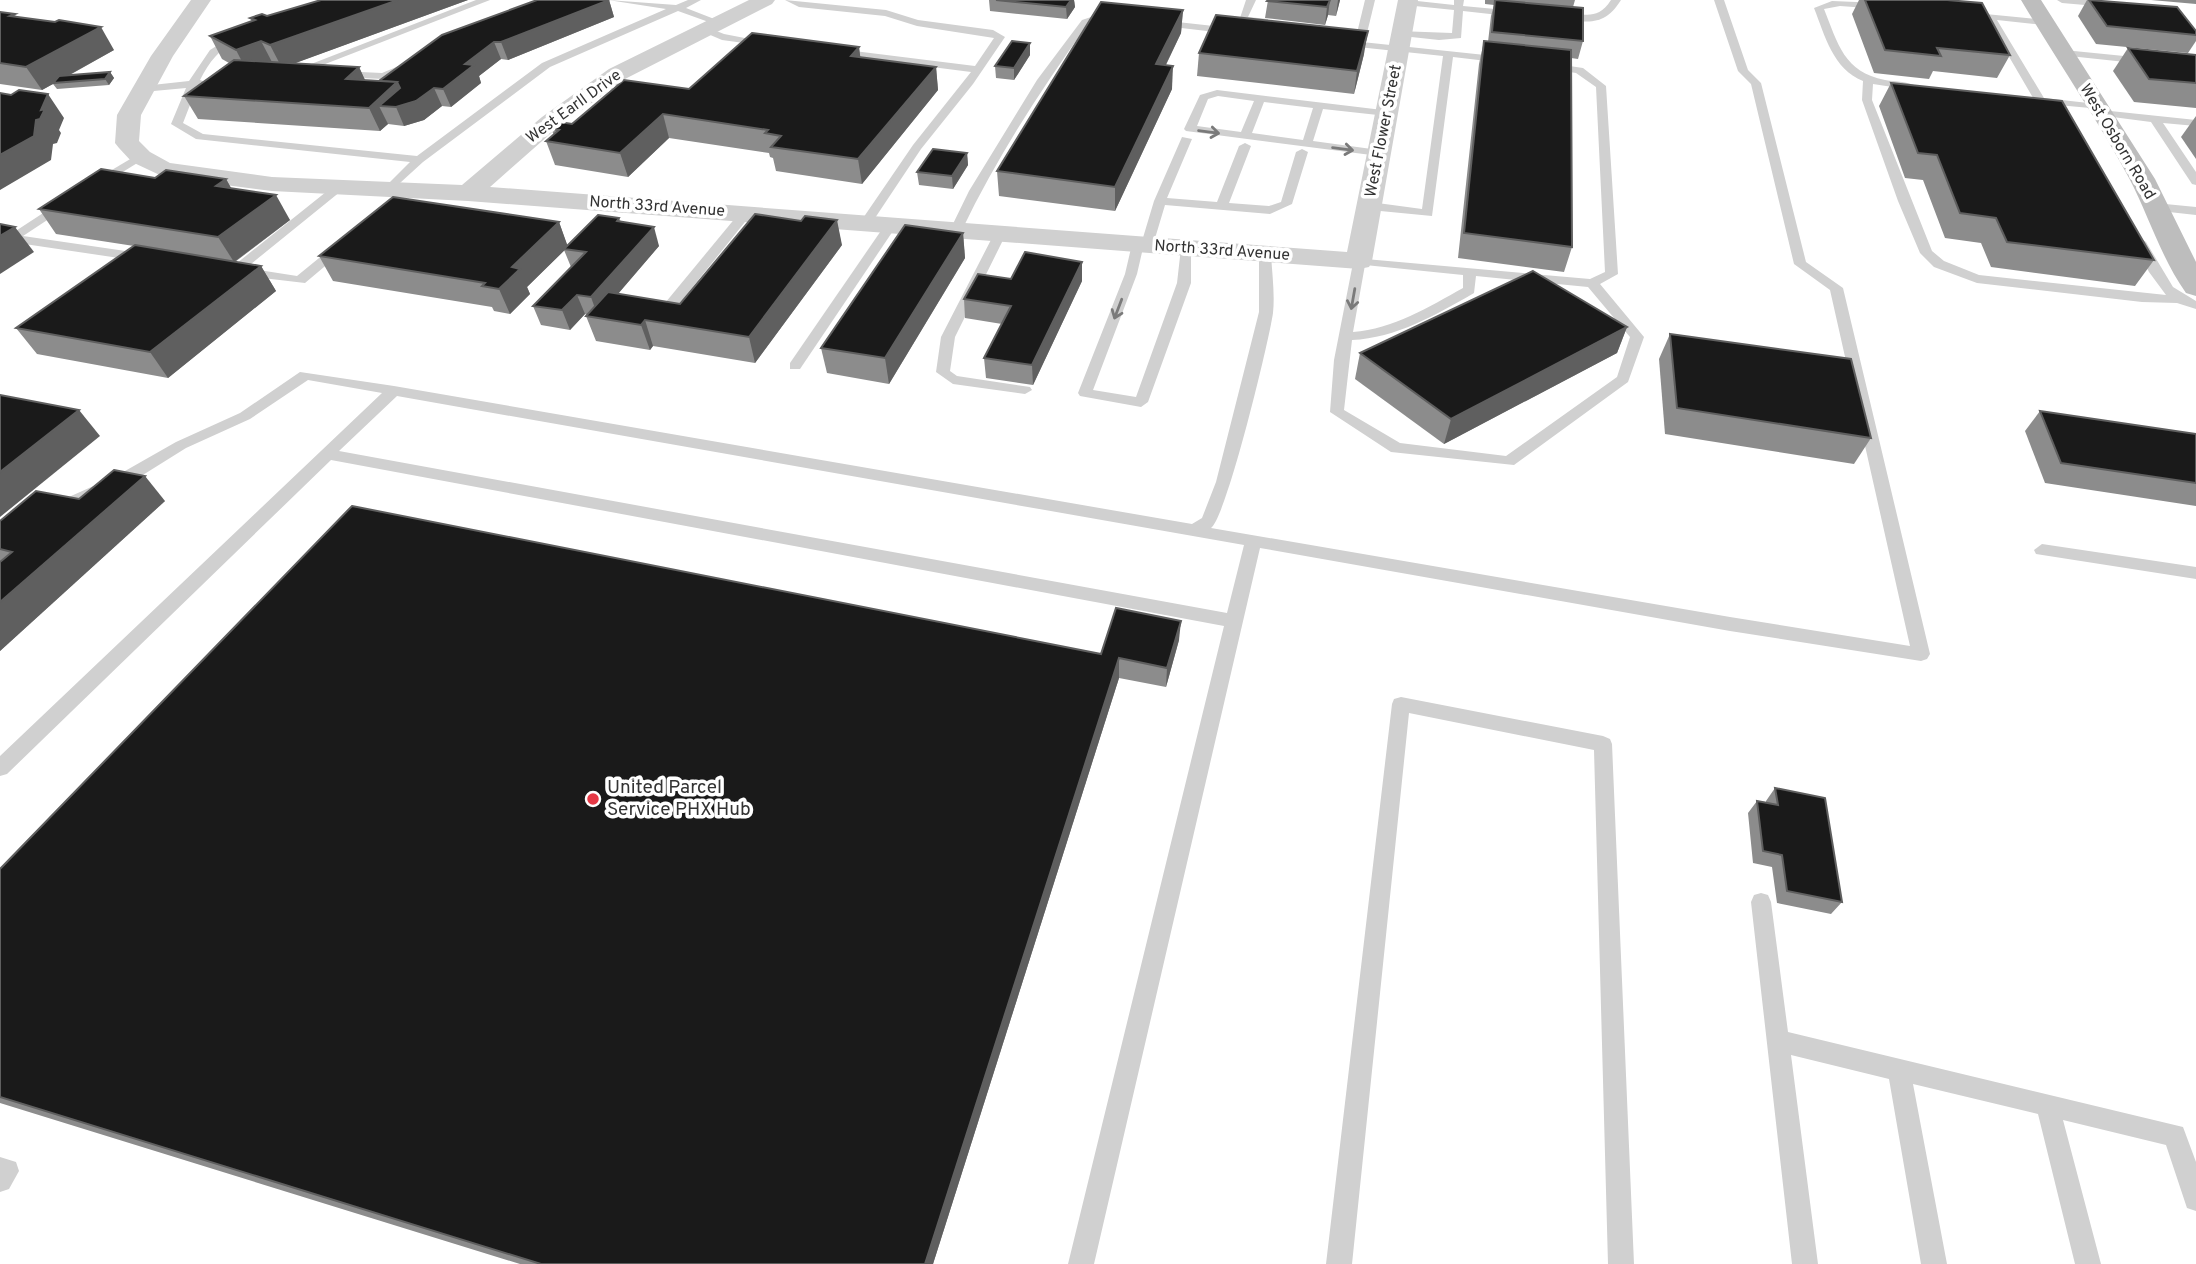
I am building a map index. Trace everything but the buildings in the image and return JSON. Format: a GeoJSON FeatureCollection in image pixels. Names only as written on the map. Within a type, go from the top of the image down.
{"type":"FeatureCollection","features":[{"type":"Feature","properties":{"kind":"street"},"geometry":{"type":"LineString","coordinates":[[141,157],[127,143],[129,115],[162,56],[201,0]]}},
{"type":"Feature","properties":{"kind":"street","name":"West Earll Drive"},"geometry":{"type":"LineString","coordinates":[[468,193],[550,122],[617,74],[765,0]]}},
{"type":"Feature","properties":{"kind":"street","name":"West Osborn Road"},"geometry":{"type":"LineString","coordinates":[[2031,0],[2142,179],[2176,252],[2185,293]]}},
{"type":"Feature","properties":{"kind":"street","name":"West Flower Street"},"geometry":{"type":"LineString","coordinates":[[1359,261],[1408,2]]}},
{"type":"Feature","properties":{"kind":"street","name":"North 33rd Avenue"},"geometry":{"type":"LineString","coordinates":[[141,157],[164,170],[272,184],[340,187],[396,195],[468,193],[1359,261]]}},
{"type":"Feature","properties":{"kind":"lane"},"geometry":{"type":"LineString","coordinates":[[293,73],[485,0]]}},
{"type":"Feature","properties":{"kind":"lane"},"geometry":{"type":"LineString","coordinates":[[613,0],[677,8],[711,26],[722,37],[771,44]]}},
{"type":"Feature","properties":{"kind":"lane"},"geometry":{"type":"LineString","coordinates":[[396,195],[419,160],[546,65],[696,0]]}},
{"type":"Feature","properties":{"kind":"lane"},"geometry":{"type":"LineString","coordinates":[[790,0],[799,4],[886,13],[918,23],[993,33],[1000,37],[865,223]]}},
{"type":"Feature","properties":{"kind":"lane"},"geometry":{"type":"LineString","coordinates":[[1251,0],[1242,19],[1282,23]]}},
{"type":"Feature","properties":{"kind":"lane"},"geometry":{"type":"LineString","coordinates":[[1362,33],[1370,0]]}},
{"type":"Feature","properties":{"kind":"lane"},"geometry":{"type":"LineString","coordinates":[[1548,17],[1595,18],[1608,13],[1616,0]]}},
{"type":"Feature","properties":{"kind":"lane"},"geometry":{"type":"LineString","coordinates":[[40,519],[124,479],[181,445],[246,416],[305,375],[1730,624],[1921,654],[1836,288],[1800,264],[1756,83],[1744,71],[1719,0]]}},
{"type":"Feature","properties":{"kind":"lane"},"geometry":{"type":"LineString","coordinates":[[2062,0],[2124,6]]}},
{"type":"Feature","properties":{"kind":"lane"},"geometry":{"type":"LineString","coordinates":[[1408,2],[1459,4],[1523,14]]}},
{"type":"Feature","properties":{"kind":"lane"},"geometry":{"type":"LineString","coordinates":[[1887,7],[1836,2],[1825,3],[1819,8],[1837,53],[1848,69],[1868,81],[1928,88]]}},
{"type":"Feature","properties":{"kind":"lane"},"geometry":{"type":"LineString","coordinates":[[1336,43],[1457,36],[1459,4]]}},
{"type":"Feature","properties":{"kind":"lane"},"geometry":{"type":"LineString","coordinates":[[1951,13],[2044,22]]}},
{"type":"Feature","properties":{"kind":"lane"},"geometry":{"type":"LineString","coordinates":[[1990,16],[2040,101]]}},
{"type":"Feature","properties":{"kind":"lane"},"geometry":{"type":"LineString","coordinates":[[956,230],[975,191],[1041,82],[1085,22],[1100,17],[1127,19]]}},
{"type":"Feature","properties":{"kind":"lane"},"geometry":{"type":"LineString","coordinates":[[1153,22],[1245,33]]}},
{"type":"Feature","properties":{"kind":"lane"},"geometry":{"type":"LineString","coordinates":[[1349,31],[1400,40],[1448,53],[1511,61]]}},
{"type":"Feature","properties":{"kind":"lane"},"geometry":{"type":"LineString","coordinates":[[245,34],[220,43],[192,84],[177,124],[200,137],[419,160]]}},
{"type":"Feature","properties":{"kind":"lane"},"geometry":{"type":"LineString","coordinates":[[825,51],[978,69]]}},
{"type":"Feature","properties":{"kind":"lane"},"geometry":{"type":"LineString","coordinates":[[1370,206],[1428,213],[1448,53]]}},
{"type":"Feature","properties":{"kind":"lane"},"geometry":{"type":"LineString","coordinates":[[2064,53],[2156,62]]}},
{"type":"Feature","properties":{"kind":"lane"},"geometry":{"type":"LineString","coordinates":[[331,74],[383,76],[421,60]]}},
{"type":"Feature","properties":{"kind":"lane"},"geometry":{"type":"LineString","coordinates":[[1536,65],[1580,70],[1601,86],[1612,274],[1592,283],[1359,261],[1337,412],[1396,448],[1509,461],[1623,379],[1637,337],[1592,283]]}},
{"type":"Feature","properties":{"kind":"lane"},"geometry":{"type":"LineString","coordinates":[[281,74],[319,74]]}},
{"type":"Feature","properties":{"kind":"lane"},"geometry":{"type":"LineString","coordinates":[[144,89],[217,81]]}},
{"type":"Feature","properties":{"kind":"lane"},"geometry":{"type":"LineString","coordinates":[[1868,81],[1867,100],[1904,201],[1926,253],[1939,264],[1977,279],[2142,298],[2185,293]]}},
{"type":"Feature","properties":{"kind":"lane"},"geometry":{"type":"LineString","coordinates":[[1379,153],[1245,141],[1190,130],[1205,97],[1217,93],[1387,113]]}},
{"type":"Feature","properties":{"kind":"lane"},"geometry":{"type":"LineString","coordinates":[[2021,97],[2063,109],[2099,110],[2196,123]]}},
{"type":"Feature","properties":{"kind":"lane"},"geometry":{"type":"LineString","coordinates":[[1222,206],[1260,98]]}},
{"type":"Feature","properties":{"kind":"lane"},"geometry":{"type":"LineString","coordinates":[[1160,201],[1270,210],[1286,204],[1319,105]]}},
{"type":"Feature","properties":{"kind":"lane"},"geometry":{"type":"LineString","coordinates":[[2155,119],[2196,181]]}},
{"type":"Feature","properties":{"kind":"lane"},"geometry":{"type":"LineString","coordinates":[[1185,139],[1085,393],[1141,402],[1184,283],[1187,248]]}},
{"type":"Feature","properties":{"kind":"lane"},"geometry":{"type":"LineString","coordinates":[[141,157],[11,238],[156,259]]}},
{"type":"Feature","properties":{"kind":"lane"},"geometry":{"type":"LineString","coordinates":[[235,271],[340,187]]}},
{"type":"Feature","properties":{"kind":"lane"},"geometry":{"type":"LineString","coordinates":[[2155,207],[2196,211]]}},
{"type":"Feature","properties":{"kind":"lane"},"geometry":{"type":"LineString","coordinates":[[661,317],[745,214]]}},
{"type":"Feature","properties":{"kind":"lane"},"geometry":{"type":"LineString","coordinates":[[795,366],[891,225]]}},
{"type":"Feature","properties":{"kind":"lane"},"geometry":{"type":"LineString","coordinates":[[2131,226],[2196,305]]}},
{"type":"Feature","properties":{"kind":"lane"},"geometry":{"type":"LineString","coordinates":[[1000,234],[948,338],[943,372],[953,380],[1025,390]]}},
{"type":"Feature","properties":{"kind":"lane"},"geometry":{"type":"LineString","coordinates":[[209,267],[300,280],[350,239]]}},
{"type":"Feature","properties":{"kind":"lane"},"geometry":{"type":"LineString","coordinates":[[1195,530],[1209,521],[1224,482],[1266,312],[1265,254]]}},
{"type":"Feature","properties":{"kind":"lane"},"geometry":{"type":"LineString","coordinates":[[1346,336],[1367,337],[1437,307],[1469,290],[1470,273]]}},
{"type":"Feature","properties":{"kind":"lane"},"geometry":{"type":"LineString","coordinates":[[0,768],[394,390]]}},
{"type":"Feature","properties":{"kind":"lane"},"geometry":{"type":"LineString","coordinates":[[328,454],[1234,621]]}},
{"type":"Feature","properties":{"kind":"lane"},"geometry":{"type":"LineString","coordinates":[[1081,1264],[1253,541]]}},
{"type":"Feature","properties":{"kind":"lane"},"geometry":{"type":"LineString","coordinates":[[2042,550],[2196,573]]}},
{"type":"Feature","properties":{"kind":"lane"},"geometry":{"type":"LineString","coordinates":[[1339,1264],[1401,704],[1603,744],[1621,1264]]}},
{"type":"Feature","properties":{"kind":"lane"},"geometry":{"type":"LineString","coordinates":[[1761,902],[1805,1264]]}},
{"type":"Feature","properties":{"kind":"lane"},"geometry":{"type":"LineString","coordinates":[[1778,1041],[2175,1135],[2196,1199]]}},
{"type":"Feature","properties":{"kind":"lane"},"geometry":{"type":"LineString","coordinates":[[1899,1070],[1934,1264]]}},
{"type":"Feature","properties":{"kind":"lane"},"geometry":{"type":"LineString","coordinates":[[2047,1105],[2088,1264]]}},
{"type":"Feature","properties":{"kind":"lane"},"geometry":{"type":"LineString","coordinates":[[0,1169],[7,1171],[0,1180]]}},
{"type":"Feature","properties":{"kind":"place","name":"United Parcel Service PHX Hub"},"geometry":{"type":"Point","coordinates":[593,799]}}]}
